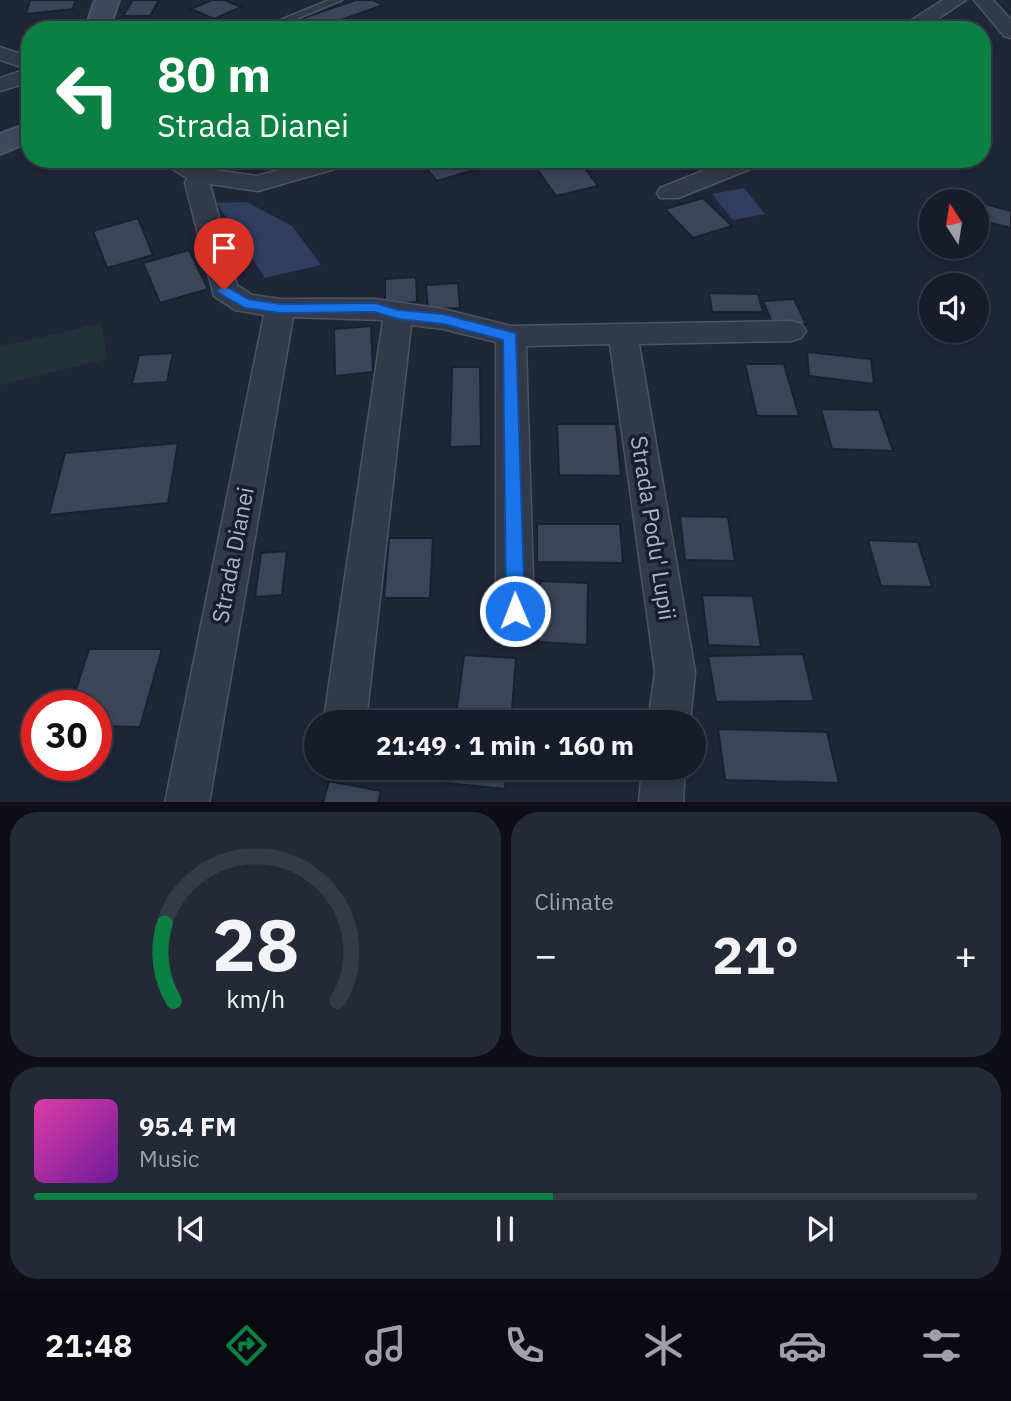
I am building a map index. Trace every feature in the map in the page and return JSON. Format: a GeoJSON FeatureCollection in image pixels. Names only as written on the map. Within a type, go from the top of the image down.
{"type":"FeatureCollection","features":[{"type":"Feature","properties":{"kind":"main road"},"geometry":{"type":"LineString","coordinates":[[100,21],[107,0]]}},
{"type":"Feature","properties":{"kind":"main road"},"geometry":{"type":"LineString","coordinates":[[0,145],[21,135]]}},
{"type":"Feature","properties":{"kind":"street"},"geometry":{"type":"LineString","coordinates":[[921,21],[957,0]]}},
{"type":"Feature","properties":{"kind":"street"},"geometry":{"type":"LineString","coordinates":[[983,0],[1011,32]]}},
{"type":"Feature","properties":{"kind":"street"},"geometry":{"type":"LineString","coordinates":[[0,53],[21,61]]}},
{"type":"Feature","properties":{"kind":"street"},"geometry":{"type":"LineString","coordinates":[[0,85],[21,78]]}},
{"type":"Feature","properties":{"kind":"street"},"geometry":{"type":"LineString","coordinates":[[187,168],[201,175],[258,184],[313,168]]}},
{"type":"Feature","properties":{"kind":"street"},"geometry":{"type":"LineString","coordinates":[[669,193],[732,168]]}},
{"type":"Feature","properties":{"kind":"street"},"geometry":{"type":"LineString","coordinates":[[201,175],[197,183],[224,290],[245,303],[280,308],[375,307],[398,314],[443,319],[511,336],[790,331]]}},
{"type":"Feature","properties":{"kind":"street","name":"Strada Dianei"},"geometry":{"type":"LineString","coordinates":[[187,802],[280,308]]}},
{"type":"Feature","properties":{"kind":"street"},"geometry":{"type":"LineString","coordinates":[[346,710],[398,314]]}},
{"type":"Feature","properties":{"kind":"street","name":"Strada Podu' Lupii"},"geometry":{"type":"LineString","coordinates":[[622,333],[675,672],[671,710]]}},
{"type":"Feature","properties":{"kind":"street"},"geometry":{"type":"LineString","coordinates":[[511,336],[515,611]]}},
{"type":"Feature","properties":{"kind":"street"},"geometry":{"type":"LineString","coordinates":[[660,802],[663,780]]}},
{"type":"Feature","properties":{"kind":"lane"},"geometry":{"type":"LineString","coordinates":[[284,21],[337,0]]}},
{"type":"Feature","properties":{"kind":"shaded area"},"geometry":{"type":"Polygon","coordinates":[[[102,323],[107,359],[0,385],[0,347],[102,323]]]}},
{"type":"Feature","properties":{"kind":"water"},"geometry":{"type":"Polygon","coordinates":[[[744,188],[765,214],[733,220],[712,194],[744,188]]]}},
{"type":"Feature","properties":{"kind":"water"},"geometry":{"type":"Polygon","coordinates":[[[247,202],[292,226],[321,265],[265,278],[217,203],[247,202]]]}},
{"type":"Feature","properties":{"kind":"building"},"geometry":{"type":"Polygon","coordinates":[[[30,0],[75,0],[73,9],[26,14],[30,0]]]}},
{"type":"Feature","properties":{"kind":"building"},"geometry":{"type":"Polygon","coordinates":[[[133,0],[159,0],[150,16],[123,16],[133,0]]]}},
{"type":"Feature","properties":{"kind":"building"},"geometry":{"type":"Polygon","coordinates":[[[212,0],[225,0],[241,7],[214,19],[191,9],[212,0]]]}},
{"type":"Feature","properties":{"kind":"building"},"geometry":{"type":"Polygon","coordinates":[[[356,0],[373,0],[383,5],[338,21],[308,21],[303,18],[356,0]]]}},
{"type":"Feature","properties":{"kind":"building"},"geometry":{"type":"Polygon","coordinates":[[[426,168],[474,170],[437,181],[426,168]]]}},
{"type":"Feature","properties":{"kind":"building"},"geometry":{"type":"Polygon","coordinates":[[[536,168],[585,168],[598,186],[556,196],[536,168]]]}},
{"type":"Feature","properties":{"kind":"building"},"geometry":{"type":"Polygon","coordinates":[[[703,198],[732,226],[693,238],[665,209],[703,198]]]}},
{"type":"Feature","properties":{"kind":"building"},"geometry":{"type":"Polygon","coordinates":[[[989,205],[1011,211],[1011,228],[989,222],[989,205]]]}},
{"type":"Feature","properties":{"kind":"building"},"geometry":{"type":"Polygon","coordinates":[[[138,218],[153,255],[107,268],[93,231],[138,218]]]}},
{"type":"Feature","properties":{"kind":"building"},"geometry":{"type":"Polygon","coordinates":[[[189,250],[208,289],[160,303],[143,263],[189,250]]]}},
{"type":"Feature","properties":{"kind":"building"},"geometry":{"type":"Polygon","coordinates":[[[416,277],[417,302],[385,304],[385,279],[416,277]]]}},
{"type":"Feature","properties":{"kind":"building"},"geometry":{"type":"Polygon","coordinates":[[[458,283],[460,308],[428,309],[426,285],[458,283]]]}},
{"type":"Feature","properties":{"kind":"building"},"geometry":{"type":"Polygon","coordinates":[[[709,293],[758,294],[763,312],[712,312],[709,293]]]}},
{"type":"Feature","properties":{"kind":"building"},"geometry":{"type":"Polygon","coordinates":[[[794,299],[806,324],[774,327],[763,301],[794,299]]]}},
{"type":"Feature","properties":{"kind":"building"},"geometry":{"type":"Polygon","coordinates":[[[371,326],[373,372],[335,376],[334,329],[371,326]]]}},
{"type":"Feature","properties":{"kind":"building"},"geometry":{"type":"Polygon","coordinates":[[[807,352],[871,359],[874,384],[809,376],[807,352]]]}},
{"type":"Feature","properties":{"kind":"building"},"geometry":{"type":"Polygon","coordinates":[[[173,353],[167,382],[132,384],[139,355],[173,353]]]}},
{"type":"Feature","properties":{"kind":"building"},"geometry":{"type":"Polygon","coordinates":[[[745,364],[784,364],[799,416],[757,416],[745,364]]]}},
{"type":"Feature","properties":{"kind":"building"},"geometry":{"type":"Polygon","coordinates":[[[452,367],[480,367],[481,446],[450,447],[452,367]]]}},
{"type":"Feature","properties":{"kind":"building"},"geometry":{"type":"Polygon","coordinates":[[[821,409],[879,410],[893,451],[832,449],[821,409]]]}},
{"type":"Feature","properties":{"kind":"building"},"geometry":{"type":"Polygon","coordinates":[[[557,424],[616,424],[621,476],[559,475],[557,424]]]}},
{"type":"Feature","properties":{"kind":"building"},"geometry":{"type":"Polygon","coordinates":[[[178,443],[168,503],[49,515],[65,453],[178,443]]]}},
{"type":"Feature","properties":{"kind":"building"},"geometry":{"type":"Polygon","coordinates":[[[680,516],[728,517],[735,561],[685,560],[680,516]]]}},
{"type":"Feature","properties":{"kind":"building"},"geometry":{"type":"Polygon","coordinates":[[[537,524],[620,524],[623,563],[537,562],[537,524]]]}},
{"type":"Feature","properties":{"kind":"building"},"geometry":{"type":"Polygon","coordinates":[[[389,538],[433,538],[430,598],[384,598],[389,538]]]}},
{"type":"Feature","properties":{"kind":"building"},"geometry":{"type":"Polygon","coordinates":[[[868,540],[918,542],[932,587],[881,586],[868,540]]]}},
{"type":"Feature","properties":{"kind":"building"},"geometry":{"type":"Polygon","coordinates":[[[287,551],[282,595],[255,597],[261,553],[287,551]]]}},
{"type":"Feature","properties":{"kind":"building"},"geometry":{"type":"Polygon","coordinates":[[[540,581],[588,583],[587,645],[538,642],[540,581]]]}},
{"type":"Feature","properties":{"kind":"building"},"geometry":{"type":"Polygon","coordinates":[[[702,595],[753,596],[761,647],[708,645],[702,595]]]}},
{"type":"Feature","properties":{"kind":"building"},"geometry":{"type":"Polygon","coordinates":[[[89,649],[162,649],[140,727],[112,726],[112,690],[76,690],[89,649]]]}},
{"type":"Feature","properties":{"kind":"building"},"geometry":{"type":"Polygon","coordinates":[[[803,654],[814,701],[716,702],[708,656],[803,654]]]}},
{"type":"Feature","properties":{"kind":"building"},"geometry":{"type":"Polygon","coordinates":[[[464,655],[516,658],[512,710],[457,710],[464,655]]]}},
{"type":"Feature","properties":{"kind":"building"},"geometry":{"type":"Polygon","coordinates":[[[718,729],[827,732],[839,783],[725,780],[718,729]]]}},
{"type":"Feature","properties":{"kind":"building"},"geometry":{"type":"Polygon","coordinates":[[[447,780],[506,780],[505,789],[447,783],[447,780]]]}},
{"type":"Feature","properties":{"kind":"building"},"geometry":{"type":"Polygon","coordinates":[[[329,781],[381,791],[378,802],[323,802],[329,781]]]}},
{"type":"Feature","properties":{"kind":"route"},"geometry":{"type":"LineString","coordinates":[[224,290],[245,303],[280,308],[375,307],[398,314],[443,319],[511,336],[515,611]]}}]}
